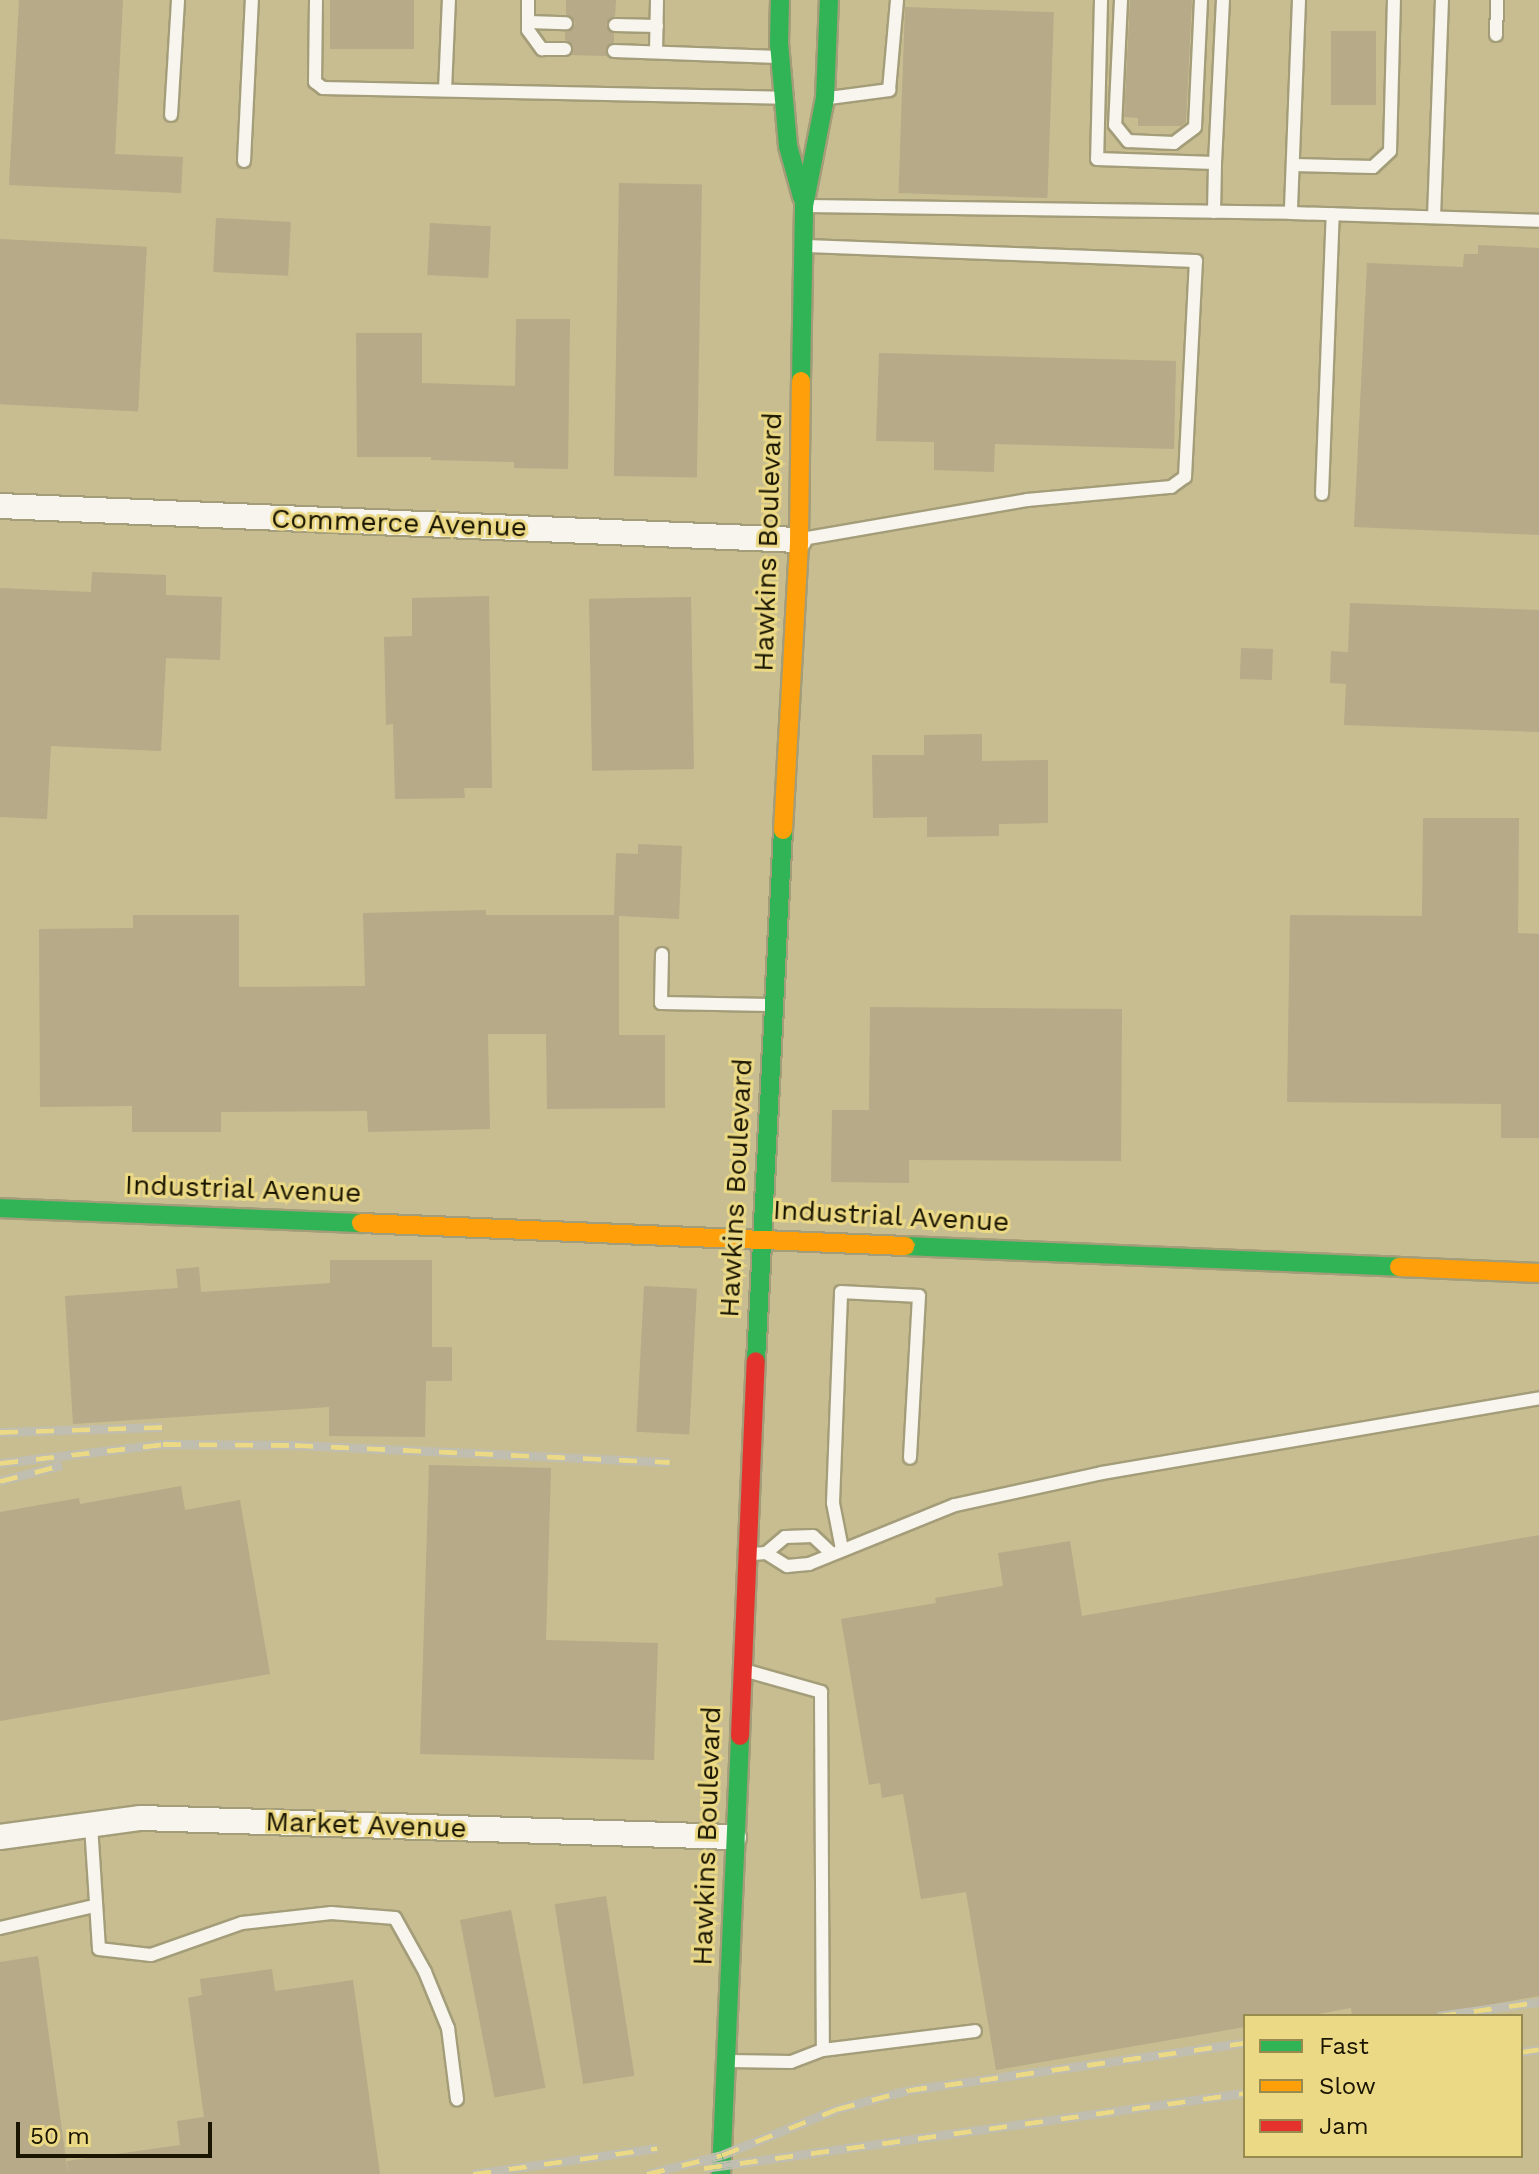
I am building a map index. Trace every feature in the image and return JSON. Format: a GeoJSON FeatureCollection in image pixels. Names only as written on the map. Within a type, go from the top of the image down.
{"type":"FeatureCollection","features":[{"type":"Feature","properties":{"kind":"main road","name":"Hawkins Boulevard"},"geometry":{"type":"LineString","coordinates":[[780,0],[780,57],[788,146],[804,206]]}},
{"type":"Feature","properties":{"kind":"main road","name":"Hawkins Boulevard"},"geometry":{"type":"LineString","coordinates":[[721,2174],[761,1238],[799,540],[804,206],[825,98],[829,0]]}},
{"type":"Feature","properties":{"kind":"main road","name":"Industrial Avenue"},"geometry":{"type":"LineString","coordinates":[[0,1208],[1539,1273]]}},
{"type":"Feature","properties":{"kind":"street","name":"Commerce Avenue"},"geometry":{"type":"LineString","coordinates":[[0,506],[799,540]]}},
{"type":"Feature","properties":{"kind":"street","name":"Market Avenue"},"geometry":{"type":"LineString","coordinates":[[0,1837],[141,1818],[734,1837]]}},
{"type":"Feature","properties":{"kind":"lane"},"geometry":{"type":"LineString","coordinates":[[171,115],[178,0]]}},
{"type":"Feature","properties":{"kind":"lane"},"geometry":{"type":"LineString","coordinates":[[244,161],[252,0]]}},
{"type":"Feature","properties":{"kind":"lane"},"geometry":{"type":"LineString","coordinates":[[316,0],[315,82],[318,86],[784,98]]}},
{"type":"Feature","properties":{"kind":"lane"},"geometry":{"type":"LineString","coordinates":[[445,90],[449,0]]}},
{"type":"Feature","properties":{"kind":"lane"},"geometry":{"type":"LineString","coordinates":[[528,0],[528,30],[542,49],[565,49]]}},
{"type":"Feature","properties":{"kind":"lane"},"geometry":{"type":"LineString","coordinates":[[656,52],[657,0]]}},
{"type":"Feature","properties":{"kind":"lane"},"geometry":{"type":"LineString","coordinates":[[825,98],[889,90],[897,0]]}},
{"type":"Feature","properties":{"kind":"lane"},"geometry":{"type":"LineString","coordinates":[[1101,0],[1097,159],[1215,163]]}},
{"type":"Feature","properties":{"kind":"lane"},"geometry":{"type":"LineString","coordinates":[[1121,0],[1115,125],[1128,141],[1174,143],[1195,127],[1201,0]]}},
{"type":"Feature","properties":{"kind":"lane"},"geometry":{"type":"LineString","coordinates":[[1214,212],[1223,0]]}},
{"type":"Feature","properties":{"kind":"lane"},"geometry":{"type":"LineString","coordinates":[[1291,213],[1299,0]]}},
{"type":"Feature","properties":{"kind":"lane"},"geometry":{"type":"LineString","coordinates":[[1294,165],[1373,167],[1390,151],[1394,0]]}},
{"type":"Feature","properties":{"kind":"lane"},"geometry":{"type":"LineString","coordinates":[[1434,217],[1442,0]]}},
{"type":"Feature","properties":{"kind":"lane"},"geometry":{"type":"LineString","coordinates":[[1496,35],[1497,0]]}},
{"type":"Feature","properties":{"kind":"lane"},"geometry":{"type":"LineString","coordinates":[[528,22],[566,23]]}},
{"type":"Feature","properties":{"kind":"lane"},"geometry":{"type":"LineString","coordinates":[[615,25],[657,26]]}},
{"type":"Feature","properties":{"kind":"lane"},"geometry":{"type":"LineString","coordinates":[[614,51],[780,57]]}},
{"type":"Feature","properties":{"kind":"lane"},"geometry":{"type":"LineString","coordinates":[[804,206],[1291,213],[1539,221]]}},
{"type":"Feature","properties":{"kind":"lane"},"geometry":{"type":"LineString","coordinates":[[1322,494],[1333,214]]}},
{"type":"Feature","properties":{"kind":"lane"},"geometry":{"type":"LineString","coordinates":[[799,540],[1027,500],[1171,487],[1185,477],[1196,261],[803,246]]}},
{"type":"Feature","properties":{"kind":"lane"},"geometry":{"type":"LineString","coordinates":[[662,954],[661,1003],[774,1005]]}},
{"type":"Feature","properties":{"kind":"lane"},"geometry":{"type":"LineString","coordinates":[[836,1551],[833,1503],[841,1292],[919,1296],[910,1458]]}},
{"type":"Feature","properties":{"kind":"lane"},"geometry":{"type":"LineString","coordinates":[[747,1554],[766,1553],[787,1566],[809,1564],[955,1505],[1324,1432],[1539,1398]]}},
{"type":"Feature","properties":{"kind":"lane"},"geometry":{"type":"LineString","coordinates":[[766,1553],[785,1537],[813,1536],[836,1551]]}},
{"type":"Feature","properties":{"kind":"lane"},"geometry":{"type":"LineString","coordinates":[[742,1670],[821,1692],[823,2050]]}},
{"type":"Feature","properties":{"kind":"lane"},"geometry":{"type":"LineString","coordinates":[[91,1825],[99,1949],[151,1955],[242,1923],[331,1913],[395,1918],[425,1972],[448,2028],[457,2099]]}},
{"type":"Feature","properties":{"kind":"lane"},"geometry":{"type":"LineString","coordinates":[[0,1928],[94,1906]]}},
{"type":"Feature","properties":{"kind":"lane"},"geometry":{"type":"LineString","coordinates":[[725,2061],[791,2062],[823,2050],[975,2031]]}},
{"type":"Feature","properties":{"kind":"building"},"geometry":{"type":"Polygon","coordinates":[[[19,0],[123,0],[115,154],[183,157],[181,193],[9,185],[19,0]]]}},
{"type":"Feature","properties":{"kind":"building"},"geometry":{"type":"Polygon","coordinates":[[[330,0],[414,0],[414,49],[330,49],[330,0]]]}},
{"type":"Feature","properties":{"kind":"building"},"geometry":{"type":"Polygon","coordinates":[[[566,0],[616,0],[615,16],[606,24],[614,34],[614,42],[606,47],[606,56],[572,55],[573,45],[565,40],[565,32],[573,28],[575,22],[566,14],[566,0]]]}},
{"type":"Feature","properties":{"kind":"building"},"geometry":{"type":"Polygon","coordinates":[[[1130,0],[1192,0],[1186,122],[1181,126],[1138,126],[1138,118],[1124,117],[1130,0]]]}},
{"type":"Feature","properties":{"kind":"building"},"geometry":{"type":"Polygon","coordinates":[[[905,7],[1054,12],[1047,198],[899,193],[905,7]]]}},
{"type":"Feature","properties":{"kind":"building"},"geometry":{"type":"Polygon","coordinates":[[[1331,31],[1376,31],[1376,105],[1331,105],[1331,31]]]}},
{"type":"Feature","properties":{"kind":"building"},"geometry":{"type":"Polygon","coordinates":[[[619,183],[702,184],[697,477],[614,476],[619,183]]]}},
{"type":"Feature","properties":{"kind":"building"},"geometry":{"type":"Polygon","coordinates":[[[216,218],[291,222],[288,276],[213,272],[216,218]]]}},
{"type":"Feature","properties":{"kind":"building"},"geometry":{"type":"Polygon","coordinates":[[[430,223],[491,226],[488,278],[427,275],[430,223]]]}},
{"type":"Feature","properties":{"kind":"building"},"geometry":{"type":"Polygon","coordinates":[[[0,239],[147,247],[138,411],[0,404],[0,239]]]}},
{"type":"Feature","properties":{"kind":"building"},"geometry":{"type":"Polygon","coordinates":[[[1478,245],[1539,248],[1539,535],[1354,527],[1367,263],[1463,267],[1464,254],[1478,254],[1478,245]]]}},
{"type":"Feature","properties":{"kind":"building"},"geometry":{"type":"Polygon","coordinates":[[[516,319],[570,319],[568,469],[514,468],[514,462],[431,460],[431,457],[357,457],[356,333],[422,333],[422,383],[515,386],[516,319]]]}},
{"type":"Feature","properties":{"kind":"building"},"geometry":{"type":"Polygon","coordinates":[[[879,353],[1176,361],[1174,449],[995,444],[994,472],[934,470],[934,442],[876,441],[879,353]]]}},
{"type":"Feature","properties":{"kind":"building"},"geometry":{"type":"Polygon","coordinates":[[[92,572],[166,575],[166,595],[222,597],[220,660],[166,658],[161,751],[51,746],[47,819],[0,817],[0,588],[91,592],[92,572]]]}},
{"type":"Feature","properties":{"kind":"building"},"geometry":{"type":"Polygon","coordinates":[[[489,596],[492,788],[464,788],[465,798],[395,799],[393,724],[386,725],[384,637],[412,636],[412,598],[489,596]]]}},
{"type":"Feature","properties":{"kind":"building"},"geometry":{"type":"Polygon","coordinates":[[[691,597],[694,769],[592,771],[589,599],[691,597]]]}},
{"type":"Feature","properties":{"kind":"building"},"geometry":{"type":"Polygon","coordinates":[[[1350,603],[1539,610],[1539,732],[1344,725],[1346,684],[1330,683],[1331,651],[1348,652],[1350,603]]]}},
{"type":"Feature","properties":{"kind":"building"},"geometry":{"type":"Polygon","coordinates":[[[1241,648],[1273,649],[1272,680],[1240,679],[1241,648]]]}},
{"type":"Feature","properties":{"kind":"building"},"geometry":{"type":"Polygon","coordinates":[[[982,734],[982,761],[1048,760],[1048,823],[999,824],[999,836],[927,837],[927,817],[873,818],[872,755],[924,755],[924,735],[982,734]]]}},
{"type":"Feature","properties":{"kind":"building"},"geometry":{"type":"Polygon","coordinates":[[[1423,818],[1519,818],[1518,933],[1539,934],[1539,1138],[1501,1138],[1501,1104],[1287,1102],[1290,915],[1422,916],[1423,818]]]}},
{"type":"Feature","properties":{"kind":"building"},"geometry":{"type":"Polygon","coordinates":[[[638,844],[682,846],[679,919],[619,916],[619,1035],[665,1035],[665,1108],[547,1109],[546,1034],[488,1034],[490,1129],[368,1132],[367,1111],[221,1112],[221,1132],[132,1132],[132,1106],[40,1107],[39,929],[133,928],[133,915],[239,915],[239,987],[365,986],[363,913],[486,910],[486,915],[614,915],[616,853],[638,854],[638,844]]]}},
{"type":"Feature","properties":{"kind":"building"},"geometry":{"type":"Polygon","coordinates":[[[870,1007],[1122,1009],[1121,1161],[909,1160],[909,1183],[831,1182],[832,1110],[869,1110],[870,1007]]]}},
{"type":"Feature","properties":{"kind":"building"},"geometry":{"type":"Polygon","coordinates":[[[330,1260],[432,1260],[432,1347],[452,1347],[452,1381],[426,1381],[425,1437],[329,1436],[329,1407],[73,1424],[65,1296],[178,1288],[176,1269],[199,1267],[201,1292],[330,1283],[330,1260]]]}},
{"type":"Feature","properties":{"kind":"building"},"geometry":{"type":"Polygon","coordinates":[[[644,1286],[697,1289],[689,1435],[636,1432],[644,1286]]]}},
{"type":"Feature","properties":{"kind":"building"},"geometry":{"type":"Polygon","coordinates":[[[429,1465],[551,1468],[546,1640],[658,1643],[654,1760],[420,1754],[429,1465]]]}},
{"type":"Feature","properties":{"kind":"building"},"geometry":{"type":"Polygon","coordinates":[[[181,1486],[185,1510],[240,1500],[270,1674],[0,1721],[0,1512],[79,1498],[80,1504],[181,1486]]]}},
{"type":"Feature","properties":{"kind":"building"},"geometry":{"type":"Polygon","coordinates":[[[1539,1535],[1539,1996],[1438,2014],[1352,2014],[1351,2008],[1318,2014],[1243,2014],[1243,2027],[996,2070],[966,1892],[921,1899],[903,1794],[882,1798],[880,1783],[869,1785],[841,1619],[936,1603],[935,1598],[1003,1586],[998,1553],[1070,1541],[1082,1616],[1539,1535]]]}},
{"type":"Feature","properties":{"kind":"building"},"geometry":{"type":"Polygon","coordinates":[[[606,1896],[634,2076],[583,2084],[555,1904],[606,1896]]]}},
{"type":"Feature","properties":{"kind":"building"},"geometry":{"type":"Polygon","coordinates":[[[511,1910],[546,2088],[494,2098],[460,1920],[511,1910]]]}},
{"type":"Feature","properties":{"kind":"building"},"geometry":{"type":"Polygon","coordinates":[[[38,1956],[68,2174],[0,2174],[0,1962],[38,1956]]]}},
{"type":"Feature","properties":{"kind":"building"},"geometry":{"type":"Polygon","coordinates":[[[272,1969],[275,1991],[353,1980],[380,2174],[68,2174],[67,2161],[180,2145],[177,2121],[204,2117],[188,1998],[202,1995],[200,1979],[272,1969]]]}},
{"type":"Feature","properties":{"kind":"railway"},"geometry":{"type":"LineString","coordinates":[[0,1432],[162,1427]]}},
{"type":"Feature","properties":{"kind":"railway"},"geometry":{"type":"LineString","coordinates":[[0,1463],[163,1444],[295,1445],[670,1462]]}},
{"type":"Feature","properties":{"kind":"railway"},"geometry":{"type":"LineString","coordinates":[[0,1481],[62,1465]]}},
{"type":"Feature","properties":{"kind":"railway"},"geometry":{"type":"LineString","coordinates":[[1452,2014],[1539,2002]]}},
{"type":"Feature","properties":{"kind":"railway"},"geometry":{"type":"LineString","coordinates":[[647,2174],[722,2155],[837,2109],[909,2090],[1243,2043]]}},
{"type":"Feature","properties":{"kind":"railway"},"geometry":{"type":"LineString","coordinates":[[1523,2052],[1539,2049]]}},
{"type":"Feature","properties":{"kind":"railway"},"geometry":{"type":"LineString","coordinates":[[704,2168],[1243,2093]]}},
{"type":"Feature","properties":{"kind":"railway"},"geometry":{"type":"LineString","coordinates":[[473,2174],[657,2148]]}},
{"type":"Feature","properties":{"kind":"traffic: fast"},"geometry":{"type":"LineString","coordinates":[[780,0],[779,43],[788,146],[802,197]]}},
{"type":"Feature","properties":{"kind":"traffic: fast"},"geometry":{"type":"LineString","coordinates":[[801,381],[804,206],[825,98],[829,0]]}},
{"type":"Feature","properties":{"kind":"traffic: fast"},"geometry":{"type":"LineString","coordinates":[[756,1361],[783,830]]}},
{"type":"Feature","properties":{"kind":"traffic: fast"},"geometry":{"type":"LineString","coordinates":[[0,1208],[361,1223]]}},
{"type":"Feature","properties":{"kind":"traffic: fast"},"geometry":{"type":"LineString","coordinates":[[906,1246],[1399,1267]]}},
{"type":"Feature","properties":{"kind":"traffic: fast"},"geometry":{"type":"LineString","coordinates":[[721,2174],[740,1736]]}},
{"type":"Feature","properties":{"kind":"traffic: slow"},"geometry":{"type":"LineString","coordinates":[[783,830],[799,540],[801,381]]}},
{"type":"Feature","properties":{"kind":"traffic: slow"},"geometry":{"type":"LineString","coordinates":[[361,1223],[906,1246]]}},
{"type":"Feature","properties":{"kind":"traffic: slow"},"geometry":{"type":"LineString","coordinates":[[1399,1267],[1539,1273]]}},
{"type":"Feature","properties":{"kind":"traffic: jam"},"geometry":{"type":"LineString","coordinates":[[740,1736],[756,1361]]}}]}
